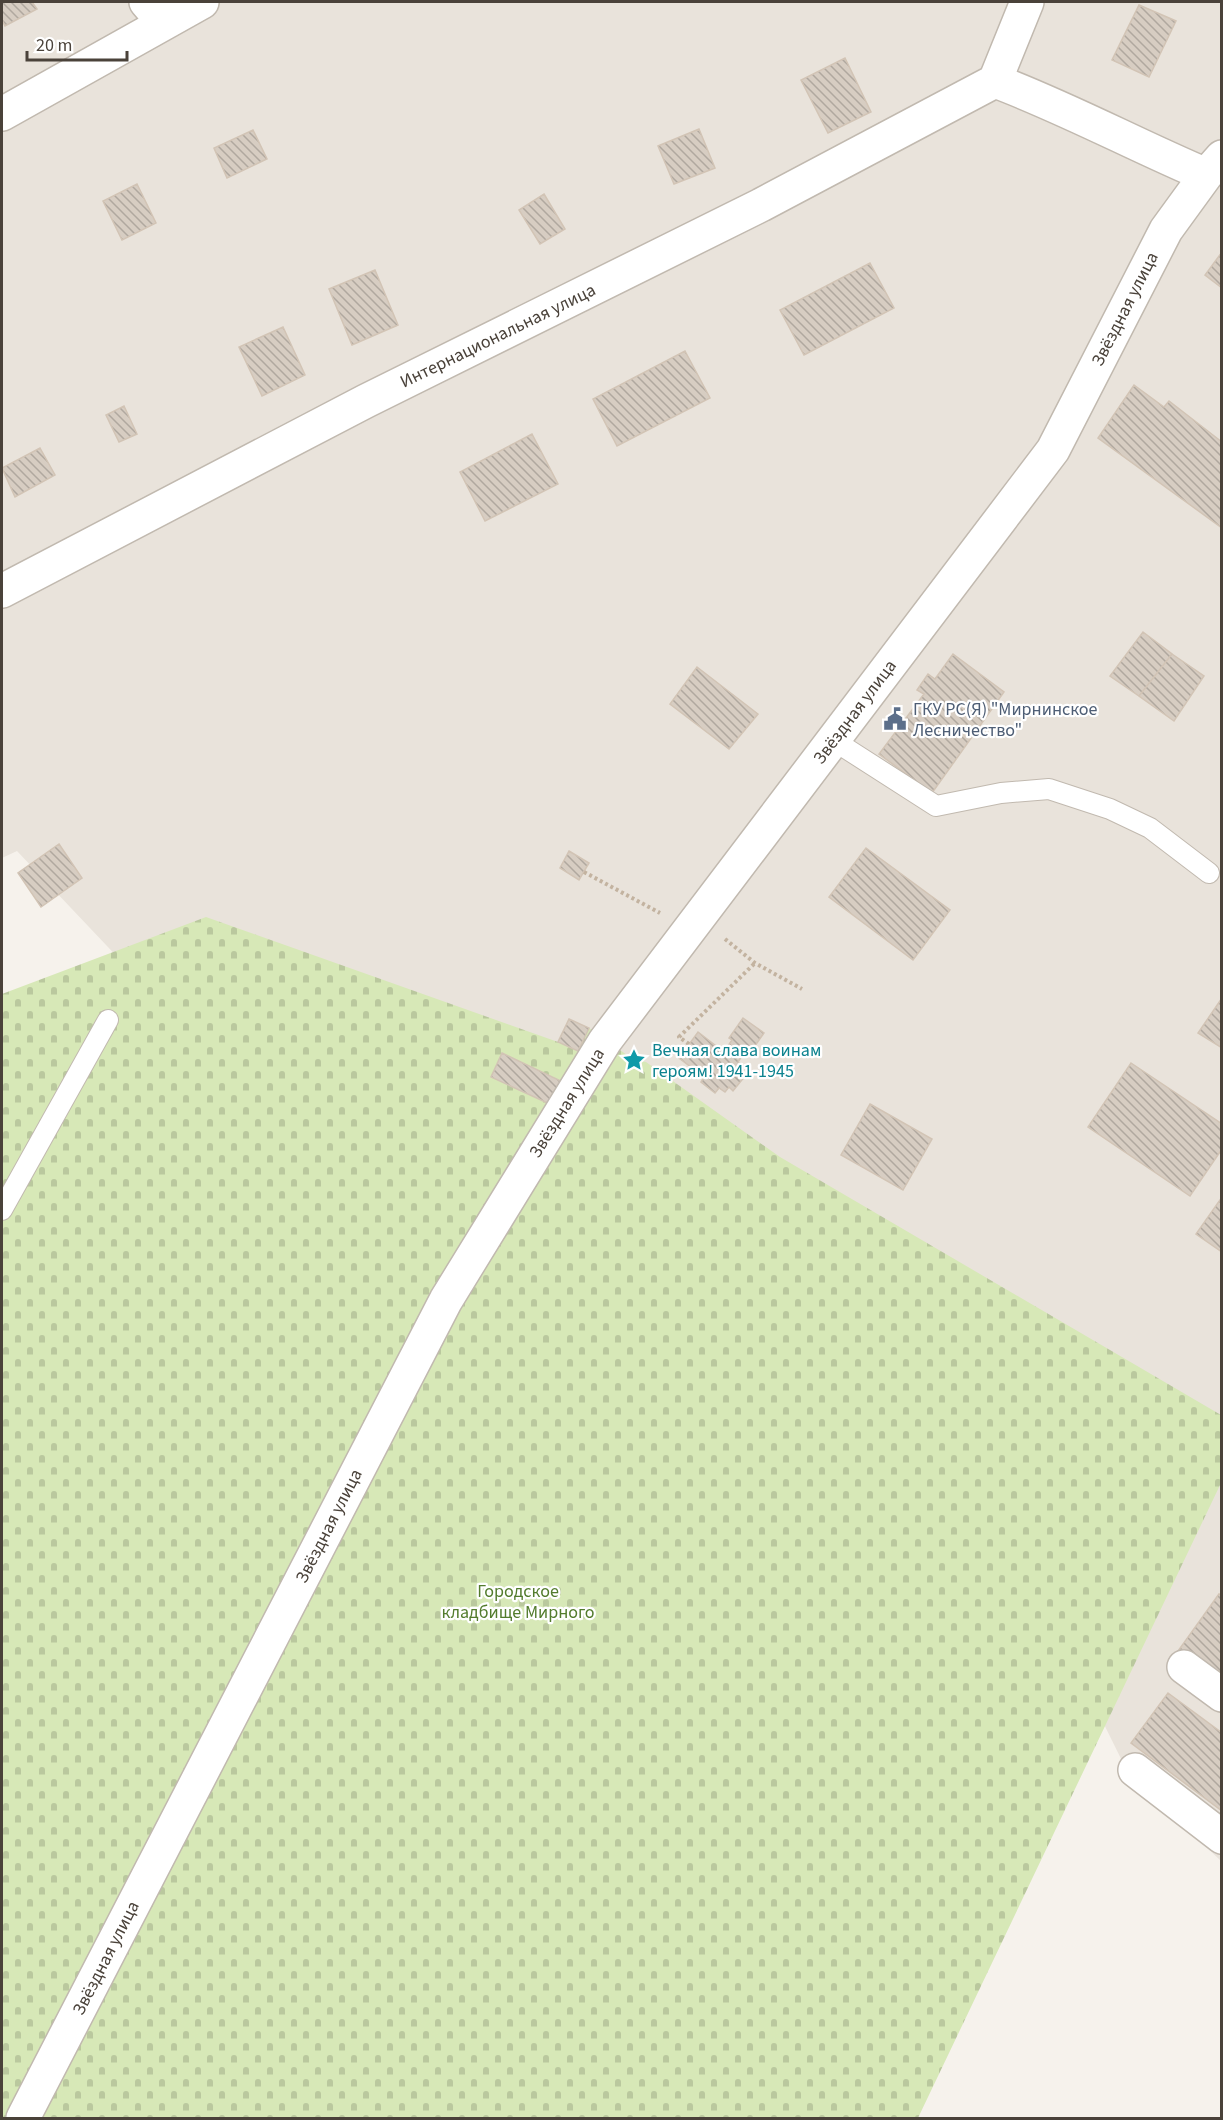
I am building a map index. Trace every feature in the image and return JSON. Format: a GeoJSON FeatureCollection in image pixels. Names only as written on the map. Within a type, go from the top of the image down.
{"type":"FeatureCollection","features":[{"type":"Feature","properties":{"kind":"street"},"geometry":{"type":"LineString","coordinates":[[2,114],[155,12],[202,2]]}},
{"type":"Feature","properties":{"kind":"street"},"geometry":{"type":"LineString","coordinates":[[1027,2],[995,81],[1033,95],[1164,158],[1214,166]]}},
{"type":"Feature","properties":{"kind":"street","name":"Интернациональная улица"},"geometry":{"type":"LineString","coordinates":[[2,591],[366,401],[761,205],[995,81]]}},
{"type":"Feature","properties":{"kind":"street","name":"Звёздная улица"},"geometry":{"type":"LineString","coordinates":[[23,2118],[446,1300],[606,1041],[1053,450],[1166,230],[1214,166]]}},
{"type":"Feature","properties":{"kind":"street"},"geometry":{"type":"LineString","coordinates":[[1184,1667],[1221,1695]]}},
{"type":"Feature","properties":{"kind":"street"},"geometry":{"type":"LineString","coordinates":[[1135,1770],[1221,1837]]}},
{"type":"Feature","properties":{"kind":"lane"},"geometry":{"type":"LineString","coordinates":[[833,740],[936,806],[1001,793],[1049,789],[1110,809],[1150,828],[1209,873]]}},
{"type":"Feature","properties":{"kind":"lane"},"geometry":{"type":"LineString","coordinates":[[2,1210],[108,1020]]}},
{"type":"Feature","properties":{"kind":"path"},"geometry":{"type":"LineString","coordinates":[[689,1044],[679,1036],[755,963]]}},
{"type":"Feature","properties":{"kind":"shaded area"},"geometry":{"type":"Polygon","coordinates":[[[2,2],[1221,2],[1221,1861],[1128,1773],[1031,1576],[233,1079],[17,851],[2,858],[2,2]]]}},
{"type":"Feature","properties":{"kind":"green space","name":"Городское кладбище Мирного"},"geometry":{"type":"Polygon","coordinates":[[[206,917],[558,1042],[569,1019],[589,1028],[634,1060],[646,1062],[780,1157],[1221,1415],[1221,1483],[918,2118],[2,2118],[2,994],[206,917]]]}},
{"type":"Feature","properties":{"kind":"building"},"geometry":{"type":"Polygon","coordinates":[[[2,2],[32,2],[37,9],[5,26],[2,20],[2,2]]]}},
{"type":"Feature","properties":{"kind":"building"},"geometry":{"type":"Polygon","coordinates":[[[1139,5],[1176,21],[1149,77],[1112,60],[1139,5]]]}},
{"type":"Feature","properties":{"kind":"building"},"geometry":{"type":"Polygon","coordinates":[[[845,58],[871,112],[828,133],[801,80],[845,58]]]}},
{"type":"Feature","properties":{"kind":"building"},"geometry":{"type":"Polygon","coordinates":[[[699,129],[715,168],[674,184],[658,146],[699,129]]]}},
{"type":"Feature","properties":{"kind":"building"},"geometry":{"type":"Polygon","coordinates":[[[253,130],[267,159],[227,178],[214,148],[253,130]]]}},
{"type":"Feature","properties":{"kind":"building"},"geometry":{"type":"Polygon","coordinates":[[[137,184],[156,223],[122,240],[103,201],[137,184]]]}},
{"type":"Feature","properties":{"kind":"building"},"geometry":{"type":"Polygon","coordinates":[[[544,194],[565,229],[540,244],[519,210],[544,194]]]}},
{"type":"Feature","properties":{"kind":"building"},"geometry":{"type":"Polygon","coordinates":[[[1222,252],[1222,288],[1205,275],[1222,252]]]}},
{"type":"Feature","properties":{"kind":"building"},"geometry":{"type":"Polygon","coordinates":[[[870,263],[894,308],[804,355],[780,310],[870,263]]]}},
{"type":"Feature","properties":{"kind":"building"},"geometry":{"type":"Polygon","coordinates":[[[375,270],[398,325],[352,345],[329,289],[375,270]]]}},
{"type":"Feature","properties":{"kind":"building"},"geometry":{"type":"Polygon","coordinates":[[[283,327],[305,375],[262,396],[239,347],[283,327]]]}},
{"type":"Feature","properties":{"kind":"building"},"geometry":{"type":"Polygon","coordinates":[[[685,351],[710,398],[617,446],[593,399],[685,351]]]}},
{"type":"Feature","properties":{"kind":"building"},"geometry":{"type":"Polygon","coordinates":[[[1134,385],[1164,407],[1169,401],[1222,442],[1222,528],[1098,438],[1134,385]]]}},
{"type":"Feature","properties":{"kind":"building"},"geometry":{"type":"Polygon","coordinates":[[[124,406],[137,434],[119,442],[106,415],[124,406]]]}},
{"type":"Feature","properties":{"kind":"building"},"geometry":{"type":"Polygon","coordinates":[[[532,434],[558,484],[485,521],[460,472],[532,434]]]}},
{"type":"Feature","properties":{"kind":"building"},"geometry":{"type":"Polygon","coordinates":[[[40,448],[55,475],[15,497],[2,468],[40,448]]]}},
{"type":"Feature","properties":{"kind":"building"},"geometry":{"type":"Polygon","coordinates":[[[1143,632],[1172,654],[1139,696],[1110,676],[1143,632]]]}},
{"type":"Feature","properties":{"kind":"building"},"geometry":{"type":"Polygon","coordinates":[[[953,654],[1004,692],[932,793],[879,754],[924,694],[917,690],[928,674],[935,679],[953,654]]]}},
{"type":"Feature","properties":{"kind":"building"},"geometry":{"type":"Polygon","coordinates":[[[1172,654],[1204,676],[1174,721],[1139,696],[1172,654]]]}},
{"type":"Feature","properties":{"kind":"building"},"geometry":{"type":"Polygon","coordinates":[[[697,667],[758,714],[729,749],[670,704],[697,667]]]}},
{"type":"Feature","properties":{"kind":"building"},"geometry":{"type":"Polygon","coordinates":[[[59,844],[82,878],[41,907],[18,873],[59,844]]]}},
{"type":"Feature","properties":{"kind":"building"},"geometry":{"type":"Polygon","coordinates":[[[866,848],[950,910],[913,960],[829,897],[866,848]]]}},
{"type":"Feature","properties":{"kind":"building"},"geometry":{"type":"Polygon","coordinates":[[[569,851],[589,863],[579,880],[560,868],[569,851]]]}},
{"type":"Feature","properties":{"kind":"building"},"geometry":{"type":"Polygon","coordinates":[[[1222,998],[1222,1048],[1198,1033],[1222,998]]]}},
{"type":"Feature","properties":{"kind":"building"},"geometry":{"type":"Polygon","coordinates":[[[743,1018],[764,1033],[750,1053],[746,1050],[738,1062],[744,1066],[740,1072],[745,1076],[733,1091],[729,1087],[725,1092],[719,1088],[715,1093],[701,1082],[704,1077],[679,1058],[698,1032],[724,1052],[732,1040],[729,1038],[743,1018]]]}},
{"type":"Feature","properties":{"kind":"building"},"geometry":{"type":"Polygon","coordinates":[[[569,1019],[589,1028],[578,1051],[558,1042],[569,1019]]]}},
{"type":"Feature","properties":{"kind":"building"},"geometry":{"type":"Polygon","coordinates":[[[502,1053],[565,1083],[554,1106],[491,1077],[502,1053]]]}},
{"type":"Feature","properties":{"kind":"building"},"geometry":{"type":"Polygon","coordinates":[[[1131,1063],[1222,1124],[1222,1149],[1190,1196],[1088,1127],[1131,1063]]]}},
{"type":"Feature","properties":{"kind":"building"},"geometry":{"type":"Polygon","coordinates":[[[870,1104],[932,1139],[903,1190],[841,1155],[870,1104]]]}},
{"type":"Feature","properties":{"kind":"building"},"geometry":{"type":"Polygon","coordinates":[[[1222,1197],[1222,1252],[1196,1234],[1222,1197]]]}},
{"type":"Feature","properties":{"kind":"building"},"geometry":{"type":"Polygon","coordinates":[[[1219,1594],[1222,1595],[1222,1682],[1178,1651],[1219,1594]]]}},
{"type":"Feature","properties":{"kind":"building"},"geometry":{"type":"Polygon","coordinates":[[[1168,1693],[1222,1733],[1222,1811],[1131,1743],[1168,1693]]]}},
{"type":"Feature","properties":{"kind":"place","name":"ГКУ РС(Я) \"Мирнинское Лесничество\""},"geometry":{"type":"Point","coordinates":[895,719]}},
{"type":"Feature","properties":{"kind":"place","name":"Вечная слава воинам героям! 1941-1945"},"geometry":{"type":"Point","coordinates":[634,1060]}}]}
